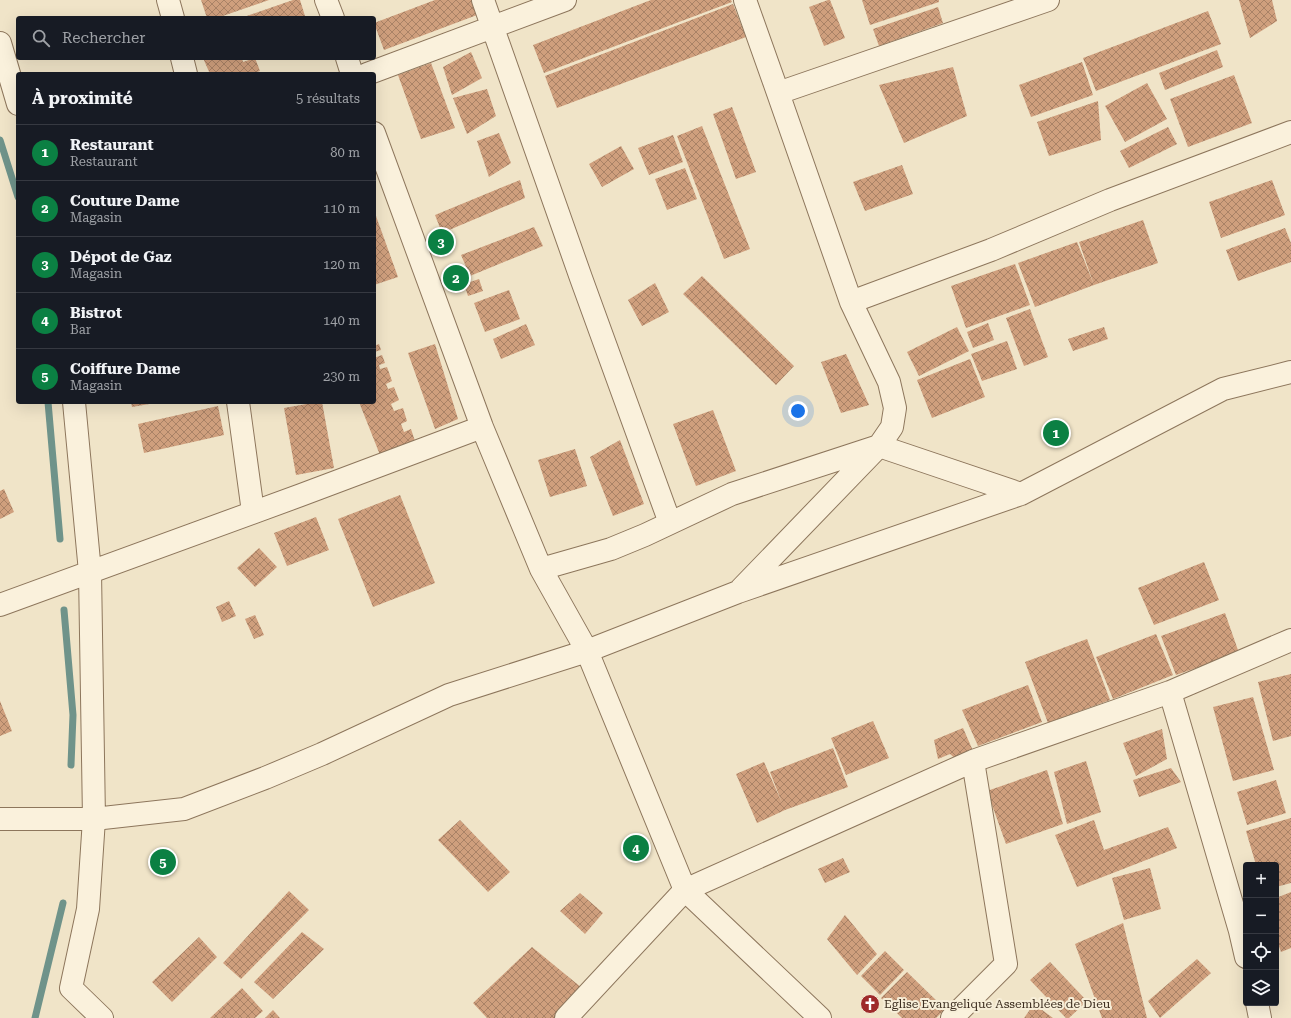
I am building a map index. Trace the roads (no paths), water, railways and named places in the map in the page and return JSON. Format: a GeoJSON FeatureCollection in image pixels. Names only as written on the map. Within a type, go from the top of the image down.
{"type":"FeatureCollection","features":[{"type":"Feature","properties":{"kind":"street"},"geometry":{"type":"LineString","coordinates":[[168,0],[172,16]]}},
{"type":"Feature","properties":{"kind":"street"},"geometry":{"type":"LineString","coordinates":[[326,0],[332,16]]}},
{"type":"Feature","properties":{"kind":"street"},"geometry":{"type":"LineString","coordinates":[[483,0],[581,278],[670,523]]}},
{"type":"Feature","properties":{"kind":"street"},"geometry":{"type":"LineString","coordinates":[[372,72],[565,0]]}},
{"type":"Feature","properties":{"kind":"street"},"geometry":{"type":"LineString","coordinates":[[738,592],[880,446],[892,427],[895,408],[889,382],[851,302],[745,0]]}},
{"type":"Feature","properties":{"kind":"street"},"geometry":{"type":"LineString","coordinates":[[778,92],[1048,0]]}},
{"type":"Feature","properties":{"kind":"street"},"geometry":{"type":"LineString","coordinates":[[0,43],[16,97]]}},
{"type":"Feature","properties":{"kind":"street"},"geometry":{"type":"LineString","coordinates":[[182,60],[186,72]]}},
{"type":"Feature","properties":{"kind":"street"},"geometry":{"type":"LineString","coordinates":[[348,60],[351,72]]}},
{"type":"Feature","properties":{"kind":"street"},"geometry":{"type":"LineString","coordinates":[[851,302],[991,250],[1110,200],[1291,132]]}},
{"type":"Feature","properties":{"kind":"street"},"geometry":{"type":"LineString","coordinates":[[376,138],[482,427],[541,569],[587,651],[685,890],[820,1018]]}},
{"type":"Feature","properties":{"kind":"street"},"geometry":{"type":"LineString","coordinates":[[0,819],[94,820],[184,809],[322,754],[449,695],[587,651],[738,592],[1021,494],[1223,389],[1291,372]]}},
{"type":"Feature","properties":{"kind":"street"},"geometry":{"type":"LineString","coordinates":[[74,404],[90,572],[94,820],[88,909],[71,988],[102,1018]]}},
{"type":"Feature","properties":{"kind":"street"},"geometry":{"type":"LineString","coordinates":[[238,404],[254,512]]}},
{"type":"Feature","properties":{"kind":"street"},"geometry":{"type":"LineString","coordinates":[[0,605],[482,427]]}},
{"type":"Feature","properties":{"kind":"street"},"geometry":{"type":"LineString","coordinates":[[541,569],[611,549],[645,535],[732,494],[880,446],[1021,494]]}},
{"type":"Feature","properties":{"kind":"street"},"geometry":{"type":"LineString","coordinates":[[566,1018],[685,890],[973,761],[1170,692],[1291,640]]}},
{"type":"Feature","properties":{"kind":"street"},"geometry":{"type":"LineString","coordinates":[[1170,692],[1243,944]]}},
{"type":"Feature","properties":{"kind":"street"},"geometry":{"type":"LineString","coordinates":[[952,1018],[1006,964],[973,761]]}},
{"type":"Feature","properties":{"kind":"street"},"geometry":{"type":"LineString","coordinates":[[1258,1006],[1260,1018]]}},
{"type":"Feature","properties":{"kind":"waterway"},"geometry":{"type":"LineString","coordinates":[[0,140],[16,191]]}},
{"type":"Feature","properties":{"kind":"waterway"},"geometry":{"type":"LineString","coordinates":[[48,404],[60,539]]}},
{"type":"Feature","properties":{"kind":"waterway"},"geometry":{"type":"LineString","coordinates":[[64,610],[73,715],[71,765]]}},
{"type":"Feature","properties":{"kind":"waterway"},"geometry":{"type":"LineString","coordinates":[[35,1018],[63,903]]}},
{"type":"Feature","properties":{"kind":"place","name":"Dépot de Gaz"},"geometry":{"type":"Point","coordinates":[441,242]}},
{"type":"Feature","properties":{"kind":"place","name":"Couture Dame"},"geometry":{"type":"Point","coordinates":[456,278]}},
{"type":"Feature","properties":{"kind":"place","name":"Restaurant"},"geometry":{"type":"Point","coordinates":[1056,433]}},
{"type":"Feature","properties":{"kind":"place","name":"Bistrot"},"geometry":{"type":"Point","coordinates":[636,848]}},
{"type":"Feature","properties":{"kind":"place","name":"Coiffure Dame"},"geometry":{"type":"Point","coordinates":[163,862]}},
{"type":"Feature","properties":{"kind":"place","name":"Eglise Evangelique Assemblées de Dieu"},"geometry":{"type":"Point","coordinates":[870,1004]}}]}
